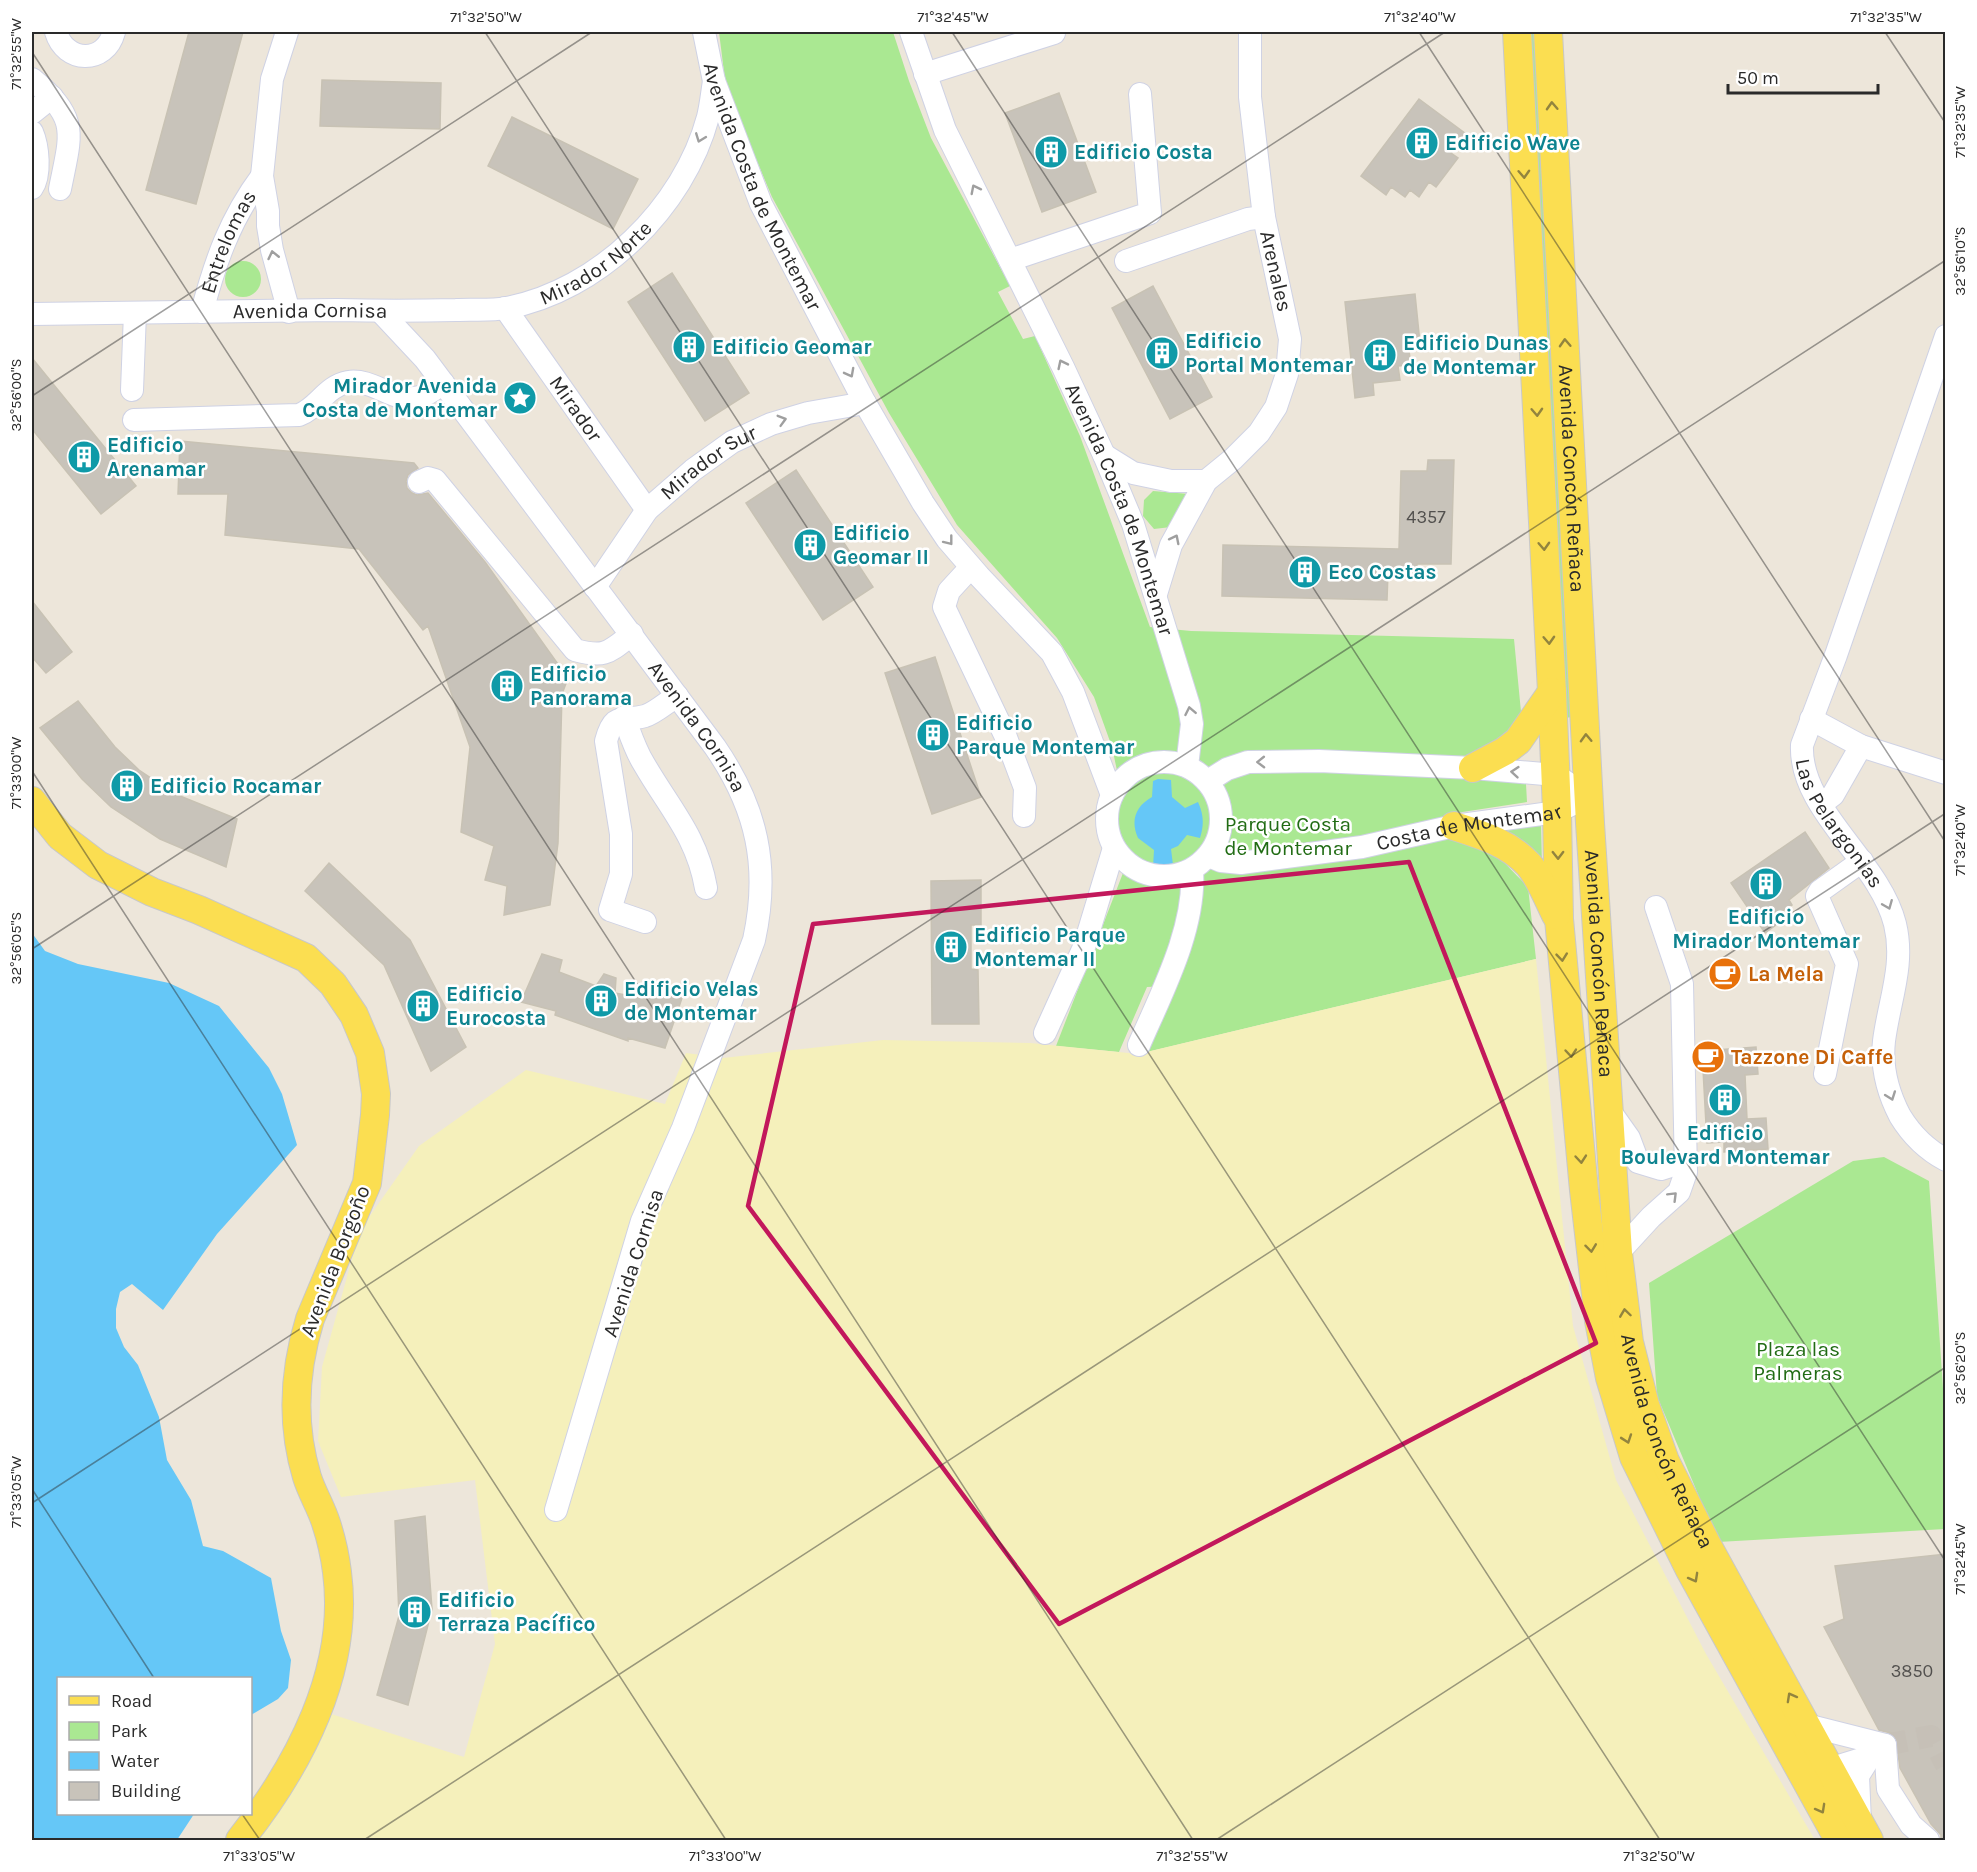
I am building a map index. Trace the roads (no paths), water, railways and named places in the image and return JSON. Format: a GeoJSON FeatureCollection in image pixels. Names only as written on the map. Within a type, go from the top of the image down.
{"type":"FeatureCollection","features":[{"type":"Feature","properties":{"kind":"main road","name":"Avenida Concón Reñaca"},"geometry":{"type":"LineString","coordinates":[[1518,32],[1556,775],[1559,919],[1584,1190],[1599,1321],[1620,1418],[1634,1457],[1685,1561],[1763,1703],[1856,1835]]}},
{"type":"Feature","properties":{"kind":"main road","name":"Avenida Concón Reñaca"},"geometry":{"type":"LineString","coordinates":[[1548,32],[1588,797],[1607,1107],[1618,1253],[1629,1342],[1645,1405],[1665,1461],[1707,1545],[1830,1769],[1856,1835]]}},
{"type":"Feature","properties":{"kind":"main road"},"geometry":{"type":"LineString","coordinates":[[1473,768],[1505,751],[1518,741],[1552,692]]}},
{"type":"Feature","properties":{"kind":"main road","name":"Avenida Borgoño"},"geometry":{"type":"LineString","coordinates":[[32,801],[60,836],[98,865],[152,892],[208,914],[306,958],[333,984],[354,1015],[366,1043],[374,1074],[375,1115],[367,1183],[310,1319],[297,1380],[296,1405],[301,1454],[315,1500],[326,1522],[337,1572],[339,1612],[335,1641],[322,1697],[300,1751],[273,1797],[240,1840]]}},
{"type":"Feature","properties":{"kind":"main road"},"geometry":{"type":"LineString","coordinates":[[1454,826],[1490,837],[1514,852],[1530,866],[1559,919]]}},
{"type":"Feature","properties":{"kind":"street"},"geometry":{"type":"LineString","coordinates":[[56,32],[63,47],[70,52],[88,56],[104,49],[110,43],[114,32]]}},
{"type":"Feature","properties":{"kind":"street","name":"Entrelomas"},"geometry":{"type":"LineString","coordinates":[[287,32],[272,79],[262,176],[272,250],[289,312]]}},
{"type":"Feature","properties":{"kind":"street","name":"Avenida Costa de Montemar"},"geometry":{"type":"LineString","coordinates":[[704,32],[714,81],[761,204],[865,403],[923,503],[947,539],[1052,653],[1072,692],[1112,795]]}},
{"type":"Feature","properties":{"kind":"street","name":"Avenida Costa de Montemar"},"geometry":{"type":"LineString","coordinates":[[911,32],[945,130],[1104,455],[1132,524],[1190,706],[1192,724],[1187,766]]}},
{"type":"Feature","properties":{"kind":"street"},"geometry":{"type":"LineString","coordinates":[[925,74],[1053,32]]}},
{"type":"Feature","properties":{"kind":"street","name":"Arenales"},"geometry":{"type":"LineString","coordinates":[[1156,594],[1171,545],[1206,481],[1233,459],[1259,433],[1276,407],[1287,374],[1290,355],[1288,327],[1264,217],[1250,97],[1250,32]]}},
{"type":"Feature","properties":{"kind":"street"},"geometry":{"type":"LineString","coordinates":[[32,79],[52,97],[66,116],[70,132],[60,189]]}},
{"type":"Feature","properties":{"kind":"street","name":"Mirador Norte"},"geometry":{"type":"LineString","coordinates":[[381,312],[505,308],[531,301],[581,278],[604,263],[644,229],[671,195],[689,165],[708,116],[714,81]]}},
{"type":"Feature","properties":{"kind":"street"},"geometry":{"type":"LineString","coordinates":[[1010,260],[1150,213],[1140,94]]}},
{"type":"Feature","properties":{"kind":"street"},"geometry":{"type":"LineString","coordinates":[[32,113],[52,97]]}},
{"type":"Feature","properties":{"kind":"street"},"geometry":{"type":"LineString","coordinates":[[32,132],[36,143],[36,180],[32,189]]}},
{"type":"Feature","properties":{"kind":"street","name":"Entrelomas"},"geometry":{"type":"LineString","coordinates":[[202,312],[215,263],[228,232],[248,194],[262,176]]}},
{"type":"Feature","properties":{"kind":"street"},"geometry":{"type":"LineString","coordinates":[[1126,261],[1248,219],[1264,217]]}},
{"type":"Feature","properties":{"kind":"street","name":"Mirador"},"geometry":{"type":"LineString","coordinates":[[505,308],[647,510]]}},
{"type":"Feature","properties":{"kind":"street","name":"Avenida Cornisa"},"geometry":{"type":"LineString","coordinates":[[32,314],[338,310],[381,312],[425,359],[632,634],[729,768],[742,791],[751,815],[761,865],[762,891],[754,940],[683,1128],[642,1221],[556,1510]]}},
{"type":"Feature","properties":{"kind":"street"},"geometry":{"type":"LineString","coordinates":[[132,390],[135,313]]}},
{"type":"Feature","properties":{"kind":"street","name":"Las Pelargonias"},"geometry":{"type":"LineString","coordinates":[[1946,336],[1836,655],[1811,718],[1802,745],[1801,757],[1806,779],[1882,890],[1890,906],[1899,945],[1899,965],[1884,1041],[1884,1071],[1895,1106],[1915,1136],[1927,1148],[1946,1160]]}},
{"type":"Feature","properties":{"kind":"street"},"geometry":{"type":"LineString","coordinates":[[134,420],[299,415],[306,412],[326,392],[342,384],[359,382],[394,396],[413,398],[422,397],[443,383]]}},
{"type":"Feature","properties":{"kind":"street","name":"Mirador Sur"},"geometry":{"type":"LineString","coordinates":[[596,587],[647,510],[693,470],[732,442],[771,424],[808,413],[865,403]]}},
{"type":"Feature","properties":{"kind":"street"},"geometry":{"type":"LineString","coordinates":[[1104,455],[1133,473],[1171,481],[1206,481]]}},
{"type":"Feature","properties":{"kind":"street"},"geometry":{"type":"LineString","coordinates":[[419,482],[431,477],[435,480],[575,650],[595,655],[612,651],[632,634]]}},
{"type":"Feature","properties":{"kind":"street"},"geometry":{"type":"LineString","coordinates":[[971,567],[948,591],[944,607],[1005,735],[1025,788],[1024,816]]}},
{"type":"Feature","properties":{"kind":"street"},"geometry":{"type":"LineString","coordinates":[[645,922],[609,910],[621,874],[621,834],[606,741],[610,727],[624,717],[646,716],[677,696]]}},
{"type":"Feature","properties":{"kind":"street"},"geometry":{"type":"LineString","coordinates":[[624,717],[642,762],[690,836],[703,868],[706,888]]}},
{"type":"Feature","properties":{"kind":"street"},"geometry":{"type":"LineString","coordinates":[[1811,718],[1861,746],[1946,773]]}},
{"type":"Feature","properties":{"kind":"street"},"geometry":{"type":"LineString","coordinates":[[1821,804],[1833,795],[1861,746]]}},
{"type":"Feature","properties":{"kind":"street","name":"Costa de Montemar"},"geometry":{"type":"LineString","coordinates":[[1200,863],[1221,861],[1241,863],[1362,847],[1454,826],[1557,812],[1588,797],[1556,775],[1473,768],[1319,761],[1248,762],[1227,769],[1208,781]]}},
{"type":"Feature","properties":{"kind":"street"},"geometry":{"type":"LineString","coordinates":[[1140,1045],[1171,969],[1191,906],[1193,886],[1200,863],[1217,842],[1222,826],[1217,795],[1208,781],[1187,766],[1161,762],[1135,769],[1122,780],[1112,795],[1107,813],[1107,831],[1114,848],[1125,862],[1140,872],[1157,876],[1175,876],[1200,863]]}},
{"type":"Feature","properties":{"kind":"street"},"geometry":{"type":"LineString","coordinates":[[1045,1033],[1084,947],[1114,848]]}},
{"type":"Feature","properties":{"kind":"street"},"geometry":{"type":"LineString","coordinates":[[1825,1074],[1847,964],[1817,896],[1820,891],[1862,861]]}},
{"type":"Feature","properties":{"kind":"street"},"geometry":{"type":"LineString","coordinates":[[1618,1253],[1651,1216],[1679,1192],[1686,1172],[1682,984],[1656,907]]}},
{"type":"Feature","properties":{"kind":"street"},"geometry":{"type":"LineString","coordinates":[[1607,1107],[1629,1138],[1638,1162],[1661,1169],[1686,1161]]}},
{"type":"Feature","properties":{"kind":"street"},"geometry":{"type":"LineString","coordinates":[[1584,1190],[1603,1218],[1616,1221],[1651,1216]]}},
{"type":"Feature","properties":{"kind":"street"},"geometry":{"type":"LineString","coordinates":[[1763,1703],[1809,1764],[1830,1769],[1876,1751]]}},
{"type":"Feature","properties":{"kind":"street"},"geometry":{"type":"LineString","coordinates":[[1806,1725],[1876,1751]]}},
{"type":"Feature","properties":{"kind":"street"},"geometry":{"type":"LineString","coordinates":[[1856,1835],[1858,1776],[1876,1751]]}},
{"type":"Feature","properties":{"kind":"street"},"geometry":{"type":"LineString","coordinates":[[1876,1751],[1888,1789],[1911,1825],[1928,1840]]}},
{"type":"Feature","properties":{"kind":"water"},"geometry":{"type":"Polygon","coordinates":[[[1171,780],[1172,797],[1185,808],[1198,802],[1203,824],[1200,838],[1187,835],[1178,846],[1171,849],[1173,865],[1153,867],[1154,850],[1138,838],[1135,819],[1138,809],[1152,797],[1153,781],[1171,780]]]}},
{"type":"Feature","properties":{"kind":"water"},"geometry":{"type":"Polygon","coordinates":[[[32,933],[45,951],[78,964],[169,983],[219,1006],[269,1068],[282,1094],[297,1145],[217,1234],[163,1310],[132,1284],[120,1292],[116,1309],[116,1328],[124,1347],[138,1365],[159,1417],[167,1460],[191,1500],[203,1546],[223,1551],[271,1578],[281,1631],[291,1660],[288,1688],[278,1699],[252,1714],[252,1677],[57,1677],[57,1815],[193,1815],[177,1840],[32,1840],[32,933]]]}},
{"type":"Feature","properties":{"kind":"tunnel"},"geometry":{"type":"LineString","coordinates":[[1885,1745],[1931,1736],[1946,1765]]}},
{"type":"Feature","properties":{"kind":"place","name":"Edificio Wave"},"geometry":{"type":"Point","coordinates":[1422,143]}},
{"type":"Feature","properties":{"kind":"place","name":"Edificio Costa"},"geometry":{"type":"Point","coordinates":[1051,152]}},
{"type":"Feature","properties":{"kind":"place","name":"Edificio Geomar"},"geometry":{"type":"Point","coordinates":[689,347]}},
{"type":"Feature","properties":{"kind":"place","name":"Edificio Portal Montemar"},"geometry":{"type":"Point","coordinates":[1162,353]}},
{"type":"Feature","properties":{"kind":"place","name":"Edificio Dunas de Montemar"},"geometry":{"type":"Point","coordinates":[1380,355]}},
{"type":"Feature","properties":{"kind":"place","name":"Mirador Avenida Costa de Montemar"},"geometry":{"type":"Point","coordinates":[520,398]}},
{"type":"Feature","properties":{"kind":"place","name":"Edificio Arenamar"},"geometry":{"type":"Point","coordinates":[84,457]}},
{"type":"Feature","properties":{"kind":"place","name":"Edificio Geomar II"},"geometry":{"type":"Point","coordinates":[810,545]}},
{"type":"Feature","properties":{"kind":"place","name":"Eco Costas"},"geometry":{"type":"Point","coordinates":[1305,572]}},
{"type":"Feature","properties":{"kind":"place","name":"Edificio Panorama"},"geometry":{"type":"Point","coordinates":[507,686]}},
{"type":"Feature","properties":{"kind":"place","name":"Edificio Parque Montemar"},"geometry":{"type":"Point","coordinates":[933,735]}},
{"type":"Feature","properties":{"kind":"place","name":"Edificio Rocamar"},"geometry":{"type":"Point","coordinates":[127,786]}},
{"type":"Feature","properties":{"kind":"place","name":"Edificio Mirador Montemar"},"geometry":{"type":"Point","coordinates":[1766,884]}},
{"type":"Feature","properties":{"kind":"place","name":"Edificio Parque Montemar II"},"geometry":{"type":"Point","coordinates":[951,947]}},
{"type":"Feature","properties":{"kind":"place","name":"La Mela"},"geometry":{"type":"Point","coordinates":[1725,974]}},
{"type":"Feature","properties":{"kind":"place","name":"Edificio Velas de Montemar"},"geometry":{"type":"Point","coordinates":[601,1001]}},
{"type":"Feature","properties":{"kind":"place","name":"Edificio Eurocosta"},"geometry":{"type":"Point","coordinates":[423,1006]}},
{"type":"Feature","properties":{"kind":"place","name":"Tazzone Di Caffe"},"geometry":{"type":"Point","coordinates":[1708,1057]}},
{"type":"Feature","properties":{"kind":"place","name":"Edificio Boulevard Montemar"},"geometry":{"type":"Point","coordinates":[1725,1100]}},
{"type":"Feature","properties":{"kind":"place","name":"Edificio Terraza Pacífico"},"geometry":{"type":"Point","coordinates":[415,1612]}},
{"type":"Feature","properties":{"kind":"park label","name":"Parque Costa de Montemar"},"geometry":{"type":"Point","coordinates":[1288,836]}},
{"type":"Feature","properties":{"kind":"park label","name":"Plaza las Palmeras"},"geometry":{"type":"Point","coordinates":[1798,1361]}}]}
